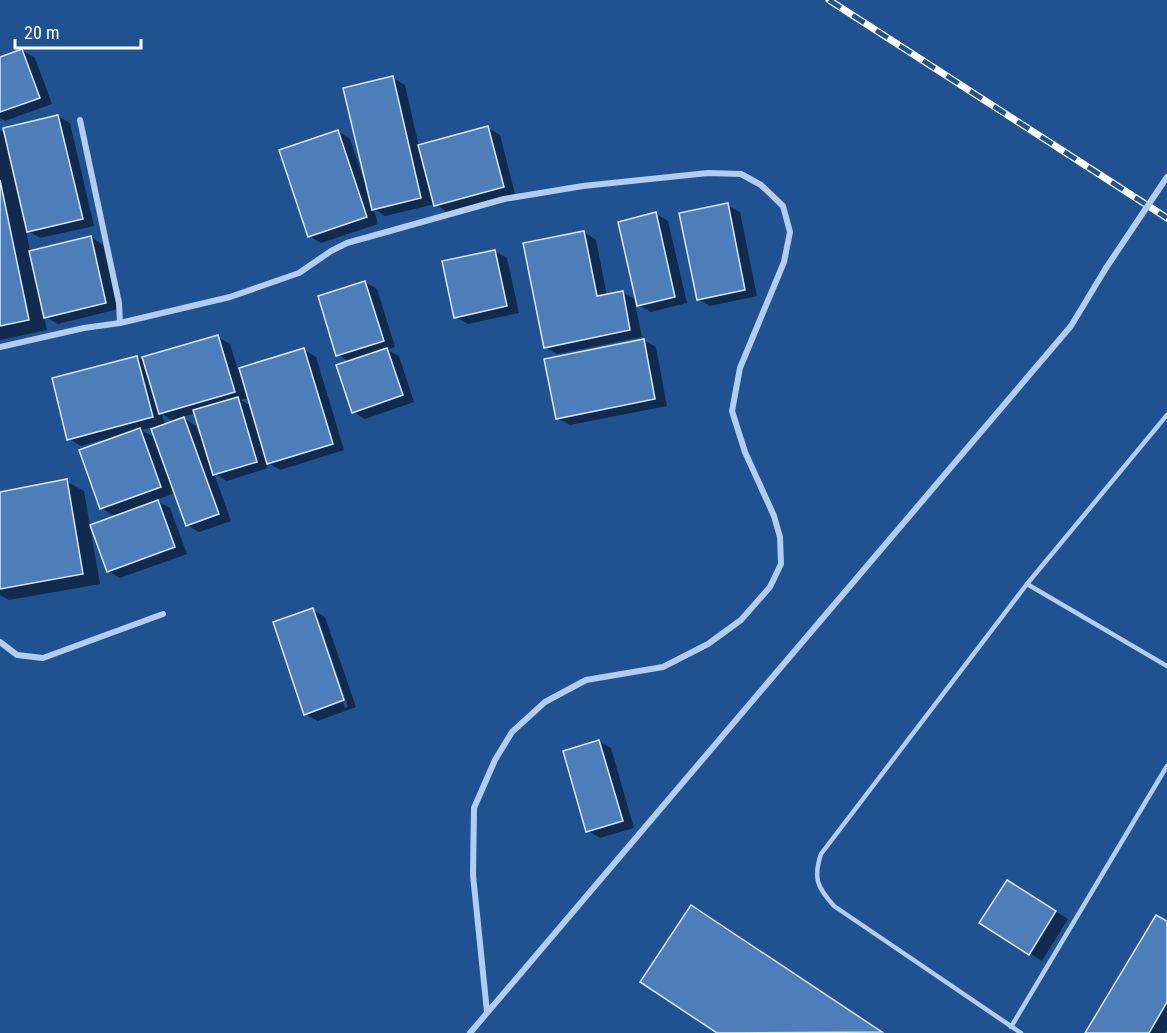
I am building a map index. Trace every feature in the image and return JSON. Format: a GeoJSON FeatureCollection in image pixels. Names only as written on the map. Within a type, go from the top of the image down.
{"type":"FeatureCollection","features":[{"type":"Feature","properties":{"kind":"street"},"geometry":{"type":"LineString","coordinates":[[80,120],[119,303],[120,323]]}},
{"type":"Feature","properties":{"kind":"street"},"geometry":{"type":"LineString","coordinates":[[0,347],[84,328],[120,323],[230,297],[299,273],[347,243],[504,199],[583,186],[708,173],[741,174],[761,185],[783,206],[790,232],[784,262],[740,368],[732,411],[745,452],[777,526],[780,537],[781,564],[770,587],[741,620],[708,644],[663,667],[586,680],[545,702],[512,732],[495,760],[474,808],[473,875],[487,1012]]}},
{"type":"Feature","properties":{"kind":"street"},"geometry":{"type":"LineString","coordinates":[[470,1033],[1071,326],[1106,268],[1167,177]]}},
{"type":"Feature","properties":{"kind":"street"},"geometry":{"type":"LineString","coordinates":[[0,642],[17,655],[43,658],[163,614]]}},
{"type":"Feature","properties":{"kind":"lane"},"geometry":{"type":"LineString","coordinates":[[1021,1033],[834,906],[821,892],[815,871],[821,854],[1027,584],[1167,415]]}},
{"type":"Feature","properties":{"kind":"lane"},"geometry":{"type":"LineString","coordinates":[[1027,584],[1167,666]]}},
{"type":"Feature","properties":{"kind":"lane"},"geometry":{"type":"LineString","coordinates":[[1011,1027],[1167,766]]}},
{"type":"Feature","properties":{"kind":"building"},"geometry":{"type":"Polygon","coordinates":[[[22,49],[40,98],[0,112],[0,57],[22,49]]]}},
{"type":"Feature","properties":{"kind":"building"},"geometry":{"type":"Polygon","coordinates":[[[393,76],[421,198],[372,210],[343,88],[393,76]]]}},
{"type":"Feature","properties":{"kind":"building"},"geometry":{"type":"Polygon","coordinates":[[[58,115],[83,219],[27,232],[3,128],[58,115]]]}},
{"type":"Feature","properties":{"kind":"building"},"geometry":{"type":"Polygon","coordinates":[[[488,126],[504,187],[434,206],[418,145],[488,126]]]}},
{"type":"Feature","properties":{"kind":"building"},"geometry":{"type":"Polygon","coordinates":[[[338,130],[367,217],[308,237],[279,150],[338,130]]]}},
{"type":"Feature","properties":{"kind":"building"},"geometry":{"type":"Polygon","coordinates":[[[0,180],[29,320],[0,326],[0,180]]]}},
{"type":"Feature","properties":{"kind":"building"},"geometry":{"type":"Polygon","coordinates":[[[728,203],[745,290],[697,300],[679,213],[728,203]]]}},
{"type":"Feature","properties":{"kind":"building"},"geometry":{"type":"Polygon","coordinates":[[[656,212],[675,297],[637,306],[618,222],[656,212]]]}},
{"type":"Feature","properties":{"kind":"building"},"geometry":{"type":"Polygon","coordinates":[[[584,231],[597,296],[623,291],[630,330],[544,348],[523,243],[584,231]]]}},
{"type":"Feature","properties":{"kind":"building"},"geometry":{"type":"Polygon","coordinates":[[[91,236],[106,303],[44,318],[29,251],[91,236]]]}},
{"type":"Feature","properties":{"kind":"building"},"geometry":{"type":"Polygon","coordinates":[[[495,250],[507,306],[454,318],[442,261],[495,250]]]}},
{"type":"Feature","properties":{"kind":"building"},"geometry":{"type":"Polygon","coordinates":[[[365,281],[384,341],[336,356],[318,296],[365,281]]]}},
{"type":"Feature","properties":{"kind":"building"},"geometry":{"type":"Polygon","coordinates":[[[218,335],[235,392],[159,414],[142,357],[218,335]]]}},
{"type":"Feature","properties":{"kind":"building"},"geometry":{"type":"Polygon","coordinates":[[[644,339],[655,399],[556,419],[544,359],[644,339]]]}},
{"type":"Feature","properties":{"kind":"building"},"geometry":{"type":"Polygon","coordinates":[[[304,348],[333,444],[267,464],[239,368],[304,348]]]}},
{"type":"Feature","properties":{"kind":"building"},"geometry":{"type":"Polygon","coordinates":[[[387,348],[403,395],[352,413],[336,365],[387,348]]]}},
{"type":"Feature","properties":{"kind":"building"},"geometry":{"type":"Polygon","coordinates":[[[137,356],[153,417],[67,440],[52,378],[137,356]]]}},
{"type":"Feature","properties":{"kind":"building"},"geometry":{"type":"Polygon","coordinates":[[[238,397],[257,462],[213,475],[193,410],[238,397]]]}},
{"type":"Feature","properties":{"kind":"building"},"geometry":{"type":"Polygon","coordinates":[[[184,417],[219,514],[186,526],[151,429],[184,417]]]}},
{"type":"Feature","properties":{"kind":"building"},"geometry":{"type":"Polygon","coordinates":[[[140,428],[161,487],[100,509],[79,450],[140,428]]]}},
{"type":"Feature","properties":{"kind":"building"},"geometry":{"type":"Polygon","coordinates":[[[67,479],[83,574],[0,589],[0,492],[67,479]]]}},
{"type":"Feature","properties":{"kind":"building"},"geometry":{"type":"Polygon","coordinates":[[[158,500],[175,547],[107,572],[90,525],[158,500]]]}},
{"type":"Feature","properties":{"kind":"building"},"geometry":{"type":"Polygon","coordinates":[[[313,608],[344,700],[304,715],[273,622],[313,608]]]}},
{"type":"Feature","properties":{"kind":"building"},"geometry":{"type":"Polygon","coordinates":[[[599,740],[623,821],[586,832],[563,751],[599,740]]]}},
{"type":"Feature","properties":{"kind":"building"},"geometry":{"type":"Polygon","coordinates":[[[1007,880],[1056,911],[1029,955],[979,923],[1007,880]]]}},
{"type":"Feature","properties":{"kind":"building"},"geometry":{"type":"Polygon","coordinates":[[[691,905],[882,1032],[717,1033],[640,982],[691,905]]]}},
{"type":"Feature","properties":{"kind":"building"},"geometry":{"type":"Polygon","coordinates":[[[1156,915],[1167,921],[1167,1002],[1149,1033],[1085,1033],[1156,915]]]}},
{"type":"Feature","properties":{"kind":"railway"},"geometry":{"type":"LineString","coordinates":[[829,0],[1167,218]]}}]}
